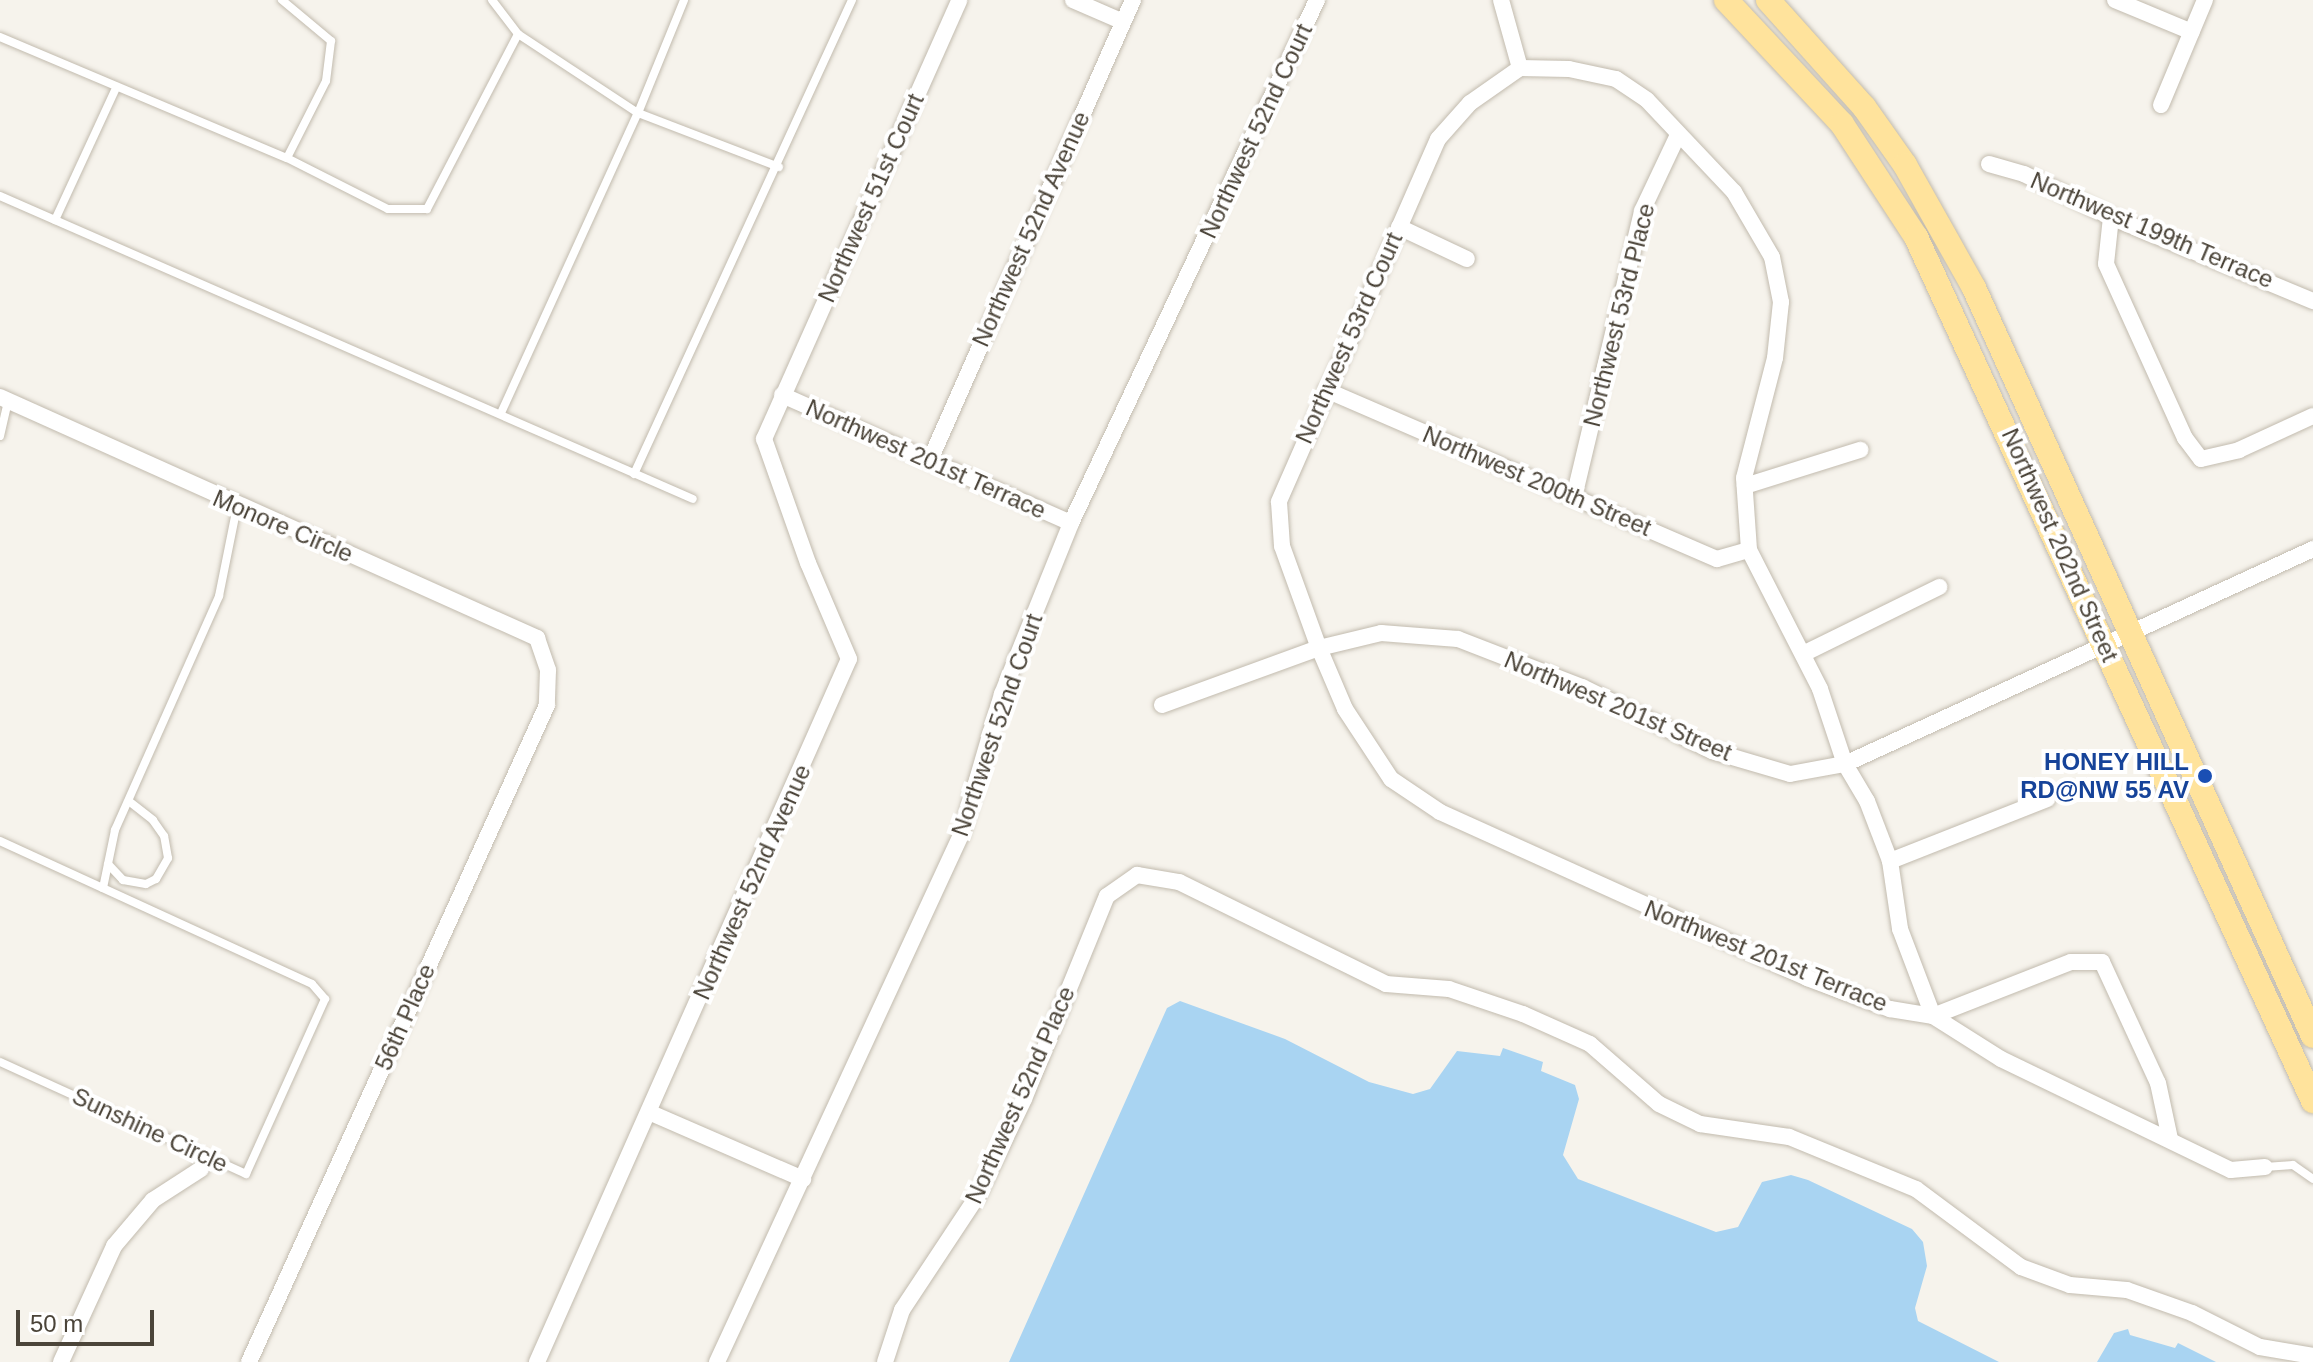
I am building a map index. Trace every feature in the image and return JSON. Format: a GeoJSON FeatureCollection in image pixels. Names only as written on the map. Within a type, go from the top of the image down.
{"type":"FeatureCollection","features":[{"type":"Feature","properties":{"kind":"main road","name":"Northwest 202nd Street"},"geometry":{"type":"LineString","coordinates":[[1726,0],[1751,22],[1842,124],[1916,237],[2313,1101]]}},
{"type":"Feature","properties":{"kind":"main road","name":"Northwest 202nd Street"},"geometry":{"type":"LineString","coordinates":[[1769,1],[1864,107],[1941,224],[2313,1036]]}},
{"type":"Feature","properties":{"kind":"street","name":"Northwest 51st Court"},"geometry":{"type":"LineString","coordinates":[[782,395],[959,0]]}},
{"type":"Feature","properties":{"kind":"street"},"geometry":{"type":"LineString","coordinates":[[1073,0],[1121,21]]}},
{"type":"Feature","properties":{"kind":"street","name":"Northwest 52nd Avenue"},"geometry":{"type":"LineString","coordinates":[[930,460],[1121,21],[1133,0]]}},
{"type":"Feature","properties":{"kind":"street","name":"Northwest 52nd Court"},"geometry":{"type":"LineString","coordinates":[[717,1362],[961,835],[1002,694],[1071,523],[1317,0]]}},
{"type":"Feature","properties":{"kind":"street"},"geometry":{"type":"LineString","coordinates":[[1501,0],[1520,68],[1569,69],[1616,79],[1647,100],[1677,137],[1734,192],[1772,257],[1781,302],[1775,358],[1745,486],[1749,550],[1803,654],[1845,764],[1867,801],[1890,861],[1900,929],[1933,1016],[2071,962],[2102,962],[2158,1083],[2170,1139]]}},
{"type":"Feature","properties":{"kind":"street"},"geometry":{"type":"LineString","coordinates":[[2115,0],[2192,32]]}},
{"type":"Feature","properties":{"kind":"street"},"geometry":{"type":"LineString","coordinates":[[2161,105],[2205,0]]}},
{"type":"Feature","properties":{"kind":"street","name":"Northwest 53rd Court"},"geometry":{"type":"LineString","coordinates":[[1345,709],[1282,546],[1279,502],[1438,139],[1470,103],[1520,68]]}},
{"type":"Feature","properties":{"kind":"street","name":"Northwest 53rd Place"},"geometry":{"type":"LineString","coordinates":[[1574,497],[1642,211],[1677,137]]}},
{"type":"Feature","properties":{"kind":"street","name":"Northwest 199th Terrace"},"geometry":{"type":"LineString","coordinates":[[1989,164],[2024,174],[2111,217],[2313,301]]}},
{"type":"Feature","properties":{"kind":"street"},"geometry":{"type":"LineString","coordinates":[[2111,217],[2106,264],[2185,438],[2201,459],[2239,450],[2313,416]]}},
{"type":"Feature","properties":{"kind":"street"},"geometry":{"type":"LineString","coordinates":[[1399,227],[1467,259]]}},
{"type":"Feature","properties":{"kind":"street","name":"Northwest 200th Street"},"geometry":{"type":"LineString","coordinates":[[1326,390],[1717,559],[1749,550]]}},
{"type":"Feature","properties":{"kind":"street","name":"Northwest 201st Terrace"},"geometry":{"type":"LineString","coordinates":[[782,395],[1071,523]]}},
{"type":"Feature","properties":{"kind":"street","name":"Northwest 52nd Avenue"},"geometry":{"type":"LineString","coordinates":[[537,1362],[651,1113],[849,659],[808,563],[764,439],[782,395]]}},
{"type":"Feature","properties":{"kind":"street","name":"Monore Circle"},"geometry":{"type":"LineString","coordinates":[[4,399],[237,507],[537,638],[548,670]]}},
{"type":"Feature","properties":{"kind":"street"},"geometry":{"type":"LineString","coordinates":[[1745,486],[1860,450]]}},
{"type":"Feature","properties":{"kind":"street","name":"Northwest 201st Street"},"geometry":{"type":"LineString","coordinates":[[1162,705],[1319,648],[1381,633],[1458,639],[1582,687],[1712,751],[1790,774],[1845,764],[2313,549]]}},
{"type":"Feature","properties":{"kind":"street"},"geometry":{"type":"LineString","coordinates":[[1803,654],[1939,587]]}},
{"type":"Feature","properties":{"kind":"street","name":"56th Place"},"geometry":{"type":"LineString","coordinates":[[249,1362],[547,705],[548,670]]}},
{"type":"Feature","properties":{"kind":"street","name":"Northwest 201st Terrace"},"geometry":{"type":"LineString","coordinates":[[1345,709],[1391,779],[1440,812],[1807,978],[1890,1009],[1933,1016],[2001,1059],[2231,1170],[2265,1167]]}},
{"type":"Feature","properties":{"kind":"street"},"geometry":{"type":"LineString","coordinates":[[1890,861],[2047,799]]}},
{"type":"Feature","properties":{"kind":"street","name":"Northwest 52nd Place"},"geometry":{"type":"LineString","coordinates":[[885,1362],[902,1310],[978,1195],[1024,1099],[1107,896],[1137,875],[1179,882],[1386,984],[1449,989],[1523,1014],[1590,1044],[1659,1104],[1700,1124],[1789,1137],[1916,1189],[2021,1267],[2070,1285],[2127,1290],[2192,1313],[2260,1347],[2313,1356]]}},
{"type":"Feature","properties":{"kind":"street"},"geometry":{"type":"LineString","coordinates":[[651,1113],[803,1179]]}},
{"type":"Feature","properties":{"kind":"street"},"geometry":{"type":"LineString","coordinates":[[61,1362],[114,1246],[153,1200],[201,1169]]}},
{"type":"Feature","properties":{"kind":"lane"},"geometry":{"type":"LineString","coordinates":[[282,0],[331,41],[326,81],[287,158]]}},
{"type":"Feature","properties":{"kind":"lane"},"geometry":{"type":"LineString","coordinates":[[492,0],[518,34],[638,113],[779,167]]}},
{"type":"Feature","properties":{"kind":"lane"},"geometry":{"type":"LineString","coordinates":[[501,413],[638,113],[684,0]]}},
{"type":"Feature","properties":{"kind":"lane"},"geometry":{"type":"LineString","coordinates":[[634,474],[779,167],[852,0]]}},
{"type":"Feature","properties":{"kind":"lane"},"geometry":{"type":"LineString","coordinates":[[0,37],[115,90],[287,158],[388,209],[427,209],[518,34]]}},
{"type":"Feature","properties":{"kind":"lane"},"geometry":{"type":"LineString","coordinates":[[55,220],[115,90]]}},
{"type":"Feature","properties":{"kind":"lane"},"geometry":{"type":"LineString","coordinates":[[0,196],[693,499]]}},
{"type":"Feature","properties":{"kind":"lane"},"geometry":{"type":"LineString","coordinates":[[0,436],[4,399]]}},
{"type":"Feature","properties":{"kind":"lane"},"geometry":{"type":"LineString","coordinates":[[103,888],[115,830],[219,596],[237,507]]}},
{"type":"Feature","properties":{"kind":"lane"},"geometry":{"type":"LineString","coordinates":[[108,864],[123,880],[146,884],[168,858],[153,820],[129,801]]}},
{"type":"Feature","properties":{"kind":"lane","name":"Sunshine Circle"},"geometry":{"type":"LineString","coordinates":[[0,841],[312,984],[325,995],[246,1174],[0,1062]]}},
{"type":"Feature","properties":{"kind":"lane"},"geometry":{"type":"LineString","coordinates":[[2265,1167],[2293,1165],[2313,1179]]}},
{"type":"Feature","properties":{"kind":"water"},"geometry":{"type":"Polygon","coordinates":[[[1180,1001],[1285,1039],[1369,1082],[1413,1094],[1430,1089],[1457,1051],[1500,1056],[1503,1048],[1543,1062],[1541,1071],[1575,1085],[1579,1099],[1563,1155],[1578,1179],[1716,1232],[1738,1227],[1762,1182],[1791,1175],[1808,1180],[1912,1229],[1923,1242],[1927,1266],[1915,1308],[1918,1321],[1999,1362],[1009,1362],[1167,1008],[1180,1001]]]}},
{"type":"Feature","properties":{"kind":"water"},"geometry":{"type":"Polygon","coordinates":[[[2128,1329],[2130,1335],[2175,1348],[2178,1343],[2216,1362],[2097,1362],[2114,1333],[2128,1329]]]}},
{"type":"Feature","properties":{"kind":"place","name":"HONEY HILL RD@NW 55 AV"},"geometry":{"type":"Point","coordinates":[2205,776]}}]}
